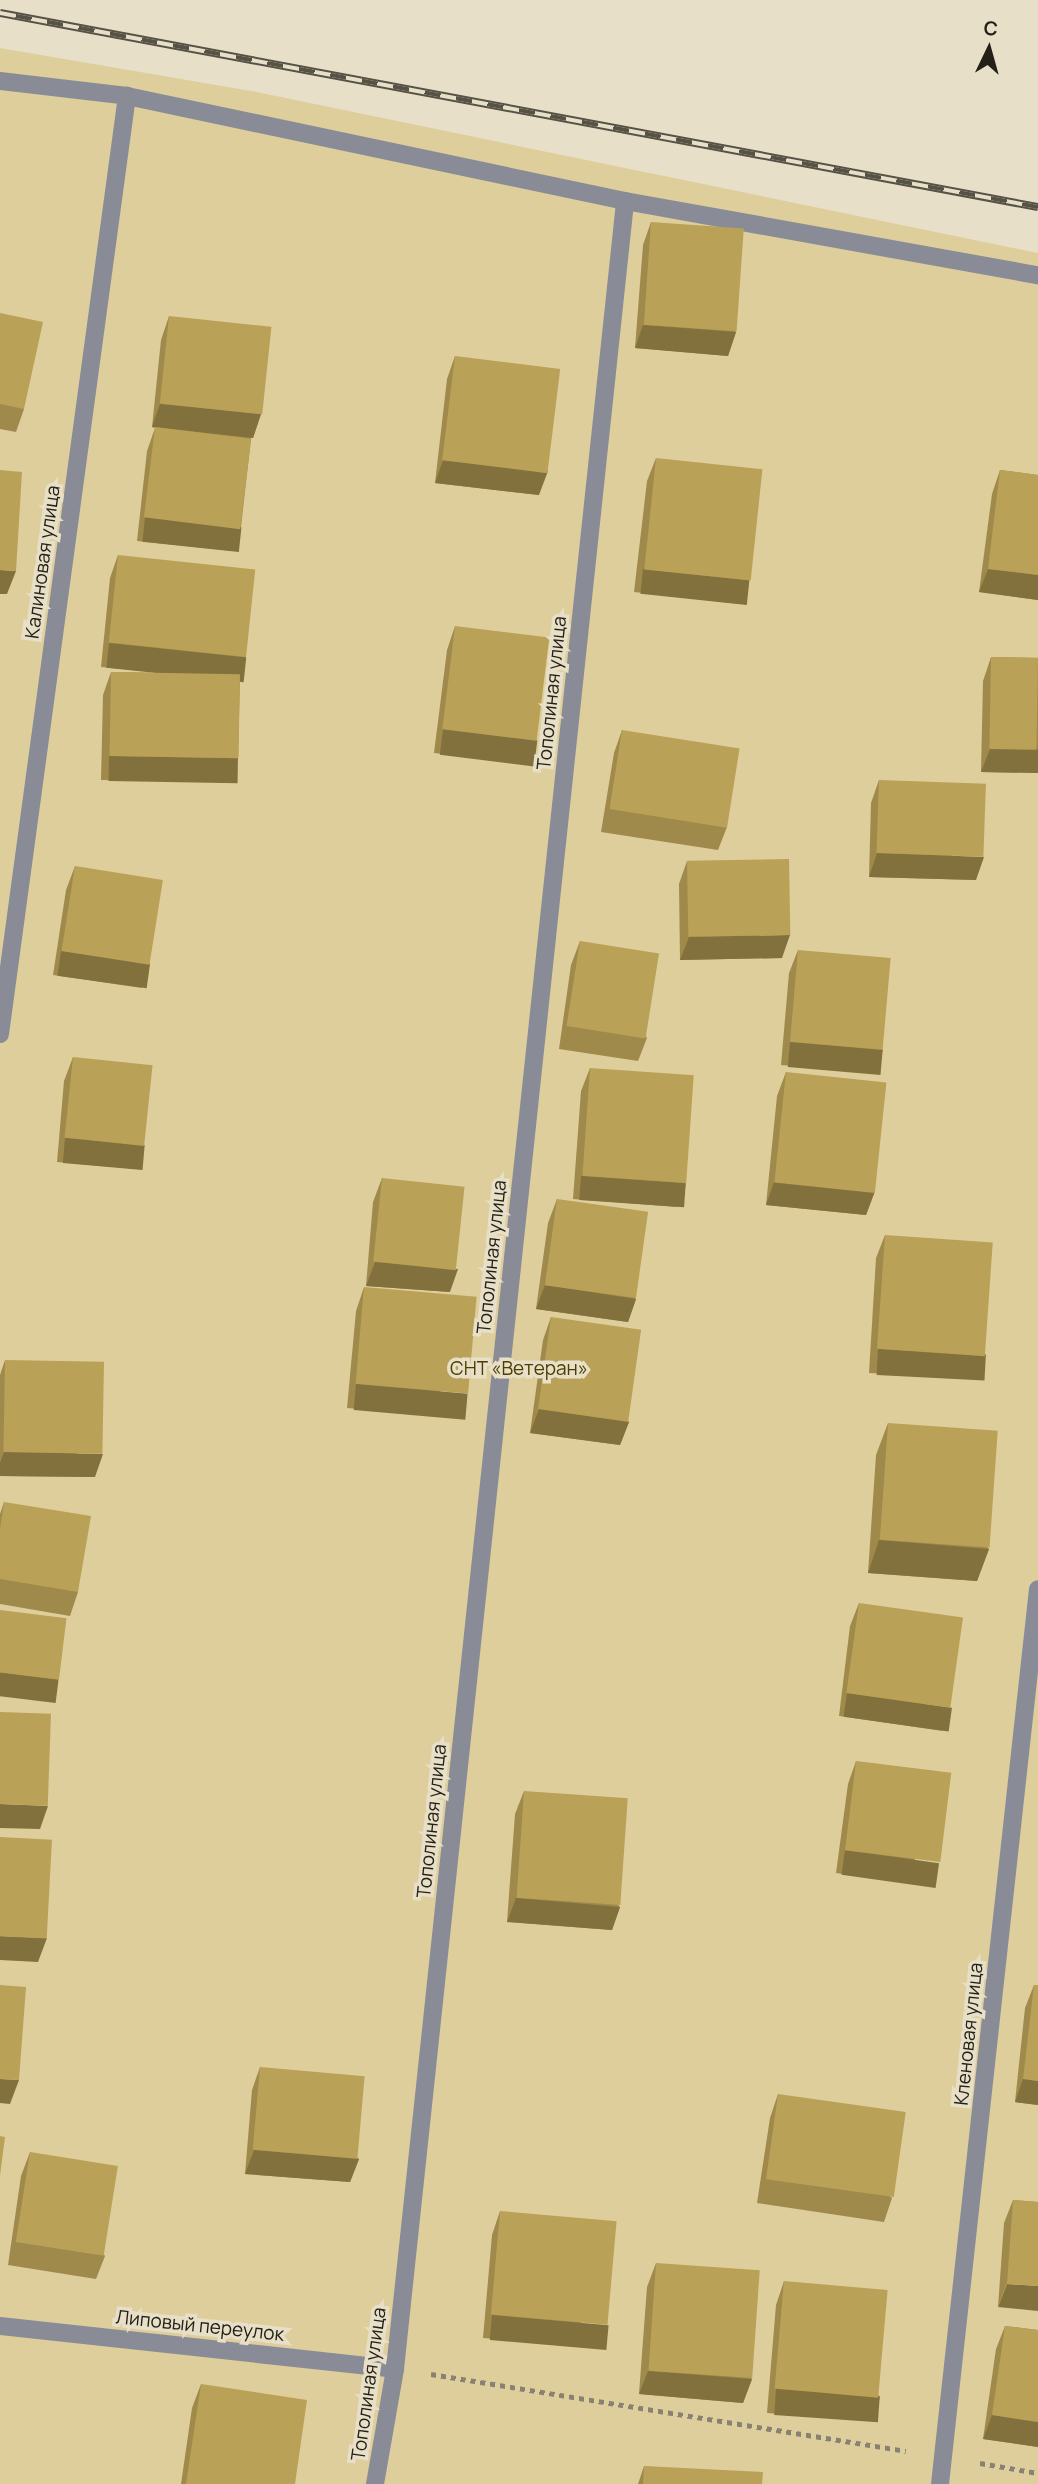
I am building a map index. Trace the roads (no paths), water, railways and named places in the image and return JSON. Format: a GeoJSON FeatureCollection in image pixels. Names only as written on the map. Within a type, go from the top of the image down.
{"type":"FeatureCollection","features":[{"type":"Feature","properties":{"kind":"street"},"geometry":{"type":"LineString","coordinates":[[0,81],[127,96],[625,201],[1038,275]]}},
{"type":"Feature","properties":{"kind":"street","name":"Калиновая улица"},"geometry":{"type":"LineString","coordinates":[[0,1034],[127,96]]}},
{"type":"Feature","properties":{"kind":"street","name":"Тополиная улица"},"geometry":{"type":"LineString","coordinates":[[375,2484],[395,2369],[625,201]]}},
{"type":"Feature","properties":{"kind":"street","name":"Кленовая улица"},"geometry":{"type":"LineString","coordinates":[[940,2484],[1038,1589]]}},
{"type":"Feature","properties":{"kind":"street","name":"Липовый переулок"},"geometry":{"type":"LineString","coordinates":[[0,2326],[395,2369]]}},
{"type":"Feature","properties":{"kind":"railway"},"geometry":{"type":"LineString","coordinates":[[0,13],[1038,207]]}},
{"type":"Feature","properties":{"kind":"park label","name":"СНТ «Ветеран»"},"geometry":{"type":"Point","coordinates":[519,1369]}}]}
